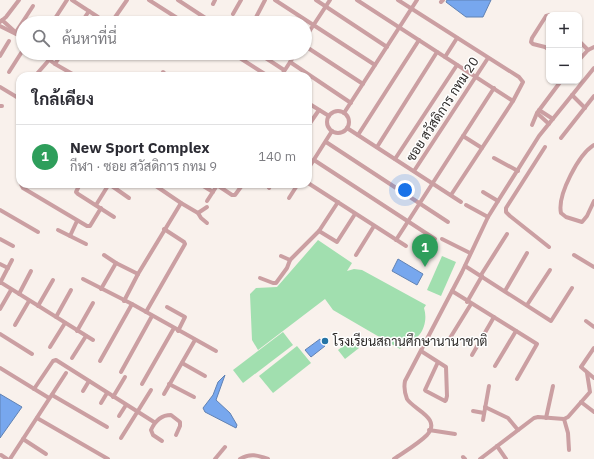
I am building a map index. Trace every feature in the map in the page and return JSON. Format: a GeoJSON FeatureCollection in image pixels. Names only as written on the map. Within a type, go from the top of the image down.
{"type":"FeatureCollection","features":[{"type":"Feature","properties":{"kind":"street"},"geometry":{"type":"LineString","coordinates":[[16,32],[1,21],[19,0]]}},
{"type":"Feature","properties":{"kind":"street"},"geometry":{"type":"LineString","coordinates":[[57,16],[67,0]]}},
{"type":"Feature","properties":{"kind":"street"},"geometry":{"type":"LineString","coordinates":[[72,0],[96,16]]}},
{"type":"Feature","properties":{"kind":"street"},"geometry":{"type":"LineString","coordinates":[[116,16],[127,0]]}},
{"type":"Feature","properties":{"kind":"street"},"geometry":{"type":"LineString","coordinates":[[149,0],[174,16]]}},
{"type":"Feature","properties":{"kind":"street"},"geometry":{"type":"LineString","coordinates":[[178,0],[199,16]]}},
{"type":"Feature","properties":{"kind":"street"},"geometry":{"type":"LineString","coordinates":[[233,14],[240,0]]}},
{"type":"Feature","properties":{"kind":"street"},"geometry":{"type":"LineString","coordinates":[[257,16],[265,0]]}},
{"type":"Feature","properties":{"kind":"street"},"geometry":{"type":"LineString","coordinates":[[275,0],[300,16]]}},
{"type":"Feature","properties":{"kind":"street"},"geometry":{"type":"LineString","coordinates":[[316,0],[387,47]]}},
{"type":"Feature","properties":{"kind":"street"},"geometry":{"type":"LineString","coordinates":[[312,28],[330,0]]}},
{"type":"Feature","properties":{"kind":"street"},"geometry":{"type":"LineString","coordinates":[[357,0],[513,101]]}},
{"type":"Feature","properties":{"kind":"street"},"geometry":{"type":"LineString","coordinates":[[398,0],[519,77],[523,82],[513,101],[451,195]]}},
{"type":"Feature","properties":{"kind":"street"},"geometry":{"type":"LineString","coordinates":[[344,113],[417,0]]}},
{"type":"Feature","properties":{"kind":"street"},"geometry":{"type":"LineString","coordinates":[[27,16],[33,6]]}},
{"type":"Feature","properties":{"kind":"street"},"geometry":{"type":"LineString","coordinates":[[86,16],[89,11]]}},
{"type":"Feature","properties":{"kind":"street"},"geometry":{"type":"LineString","coordinates":[[546,16],[531,42],[546,48]]}},
{"type":"Feature","properties":{"kind":"street"},"geometry":{"type":"LineString","coordinates":[[314,25],[376,65]]}},
{"type":"Feature","properties":{"kind":"street"},"geometry":{"type":"LineString","coordinates":[[0,26],[16,32]]}},
{"type":"Feature","properties":{"kind":"street"},"geometry":{"type":"LineString","coordinates":[[445,57],[457,38]]}},
{"type":"Feature","properties":{"kind":"street"},"geometry":{"type":"LineString","coordinates":[[358,135],[419,40]]}},
{"type":"Feature","properties":{"kind":"street"},"geometry":{"type":"LineString","coordinates":[[0,56],[9,41]]}},
{"type":"Feature","properties":{"kind":"street"},"geometry":{"type":"LineString","coordinates":[[582,45],[588,50]]}},
{"type":"Feature","properties":{"kind":"street"},"geometry":{"type":"LineString","coordinates":[[582,57],[588,50],[594,47]]}},
{"type":"Feature","properties":{"kind":"street"},"geometry":{"type":"LineString","coordinates":[[312,51],[363,84]]}},
{"type":"Feature","properties":{"kind":"street"},"geometry":{"type":"LineString","coordinates":[[377,147],[437,52]]}},
{"type":"Feature","properties":{"kind":"street","name":"ซอย สวัสดิการ กทม 20"},"geometry":{"type":"LineString","coordinates":[[414,171],[488,58]]}},
{"type":"Feature","properties":{"kind":"street"},"geometry":{"type":"LineString","coordinates":[[10,72],[17,60]]}},
{"type":"Feature","properties":{"kind":"street"},"geometry":{"type":"LineString","coordinates":[[38,72],[49,60],[67,71]]}},
{"type":"Feature","properties":{"kind":"street"},"geometry":{"type":"LineString","coordinates":[[55,64],[58,60]]}},
{"type":"Feature","properties":{"kind":"street"},"geometry":{"type":"LineString","coordinates":[[244,60],[262,72]]}},
{"type":"Feature","properties":{"kind":"street"},"geometry":{"type":"LineString","coordinates":[[269,60],[284,70],[290,62],[305,72]]}},
{"type":"Feature","properties":{"kind":"street"},"geometry":{"type":"LineString","coordinates":[[395,159],[457,65]]}},
{"type":"Feature","properties":{"kind":"street"},"geometry":{"type":"LineString","coordinates":[[394,459],[425,436],[429,430],[430,425],[428,417],[408,400],[405,381],[465,266],[488,217],[539,136],[594,68]]}},
{"type":"Feature","properties":{"kind":"street"},"geometry":{"type":"LineString","coordinates":[[312,77],[351,103]]}},
{"type":"Feature","properties":{"kind":"street"},"geometry":{"type":"LineString","coordinates":[[532,125],[538,112],[559,84]]}},
{"type":"Feature","properties":{"kind":"street"},"geometry":{"type":"LineString","coordinates":[[0,87],[16,96]]}},
{"type":"Feature","properties":{"kind":"street"},"geometry":{"type":"LineString","coordinates":[[396,240],[494,88]]}},
{"type":"Feature","properties":{"kind":"street"},"geometry":{"type":"LineString","coordinates":[[572,95],[585,108]]}},
{"type":"Feature","properties":{"kind":"street"},"geometry":{"type":"LineString","coordinates":[[561,138],[594,96]]}},
{"type":"Feature","properties":{"kind":"street"},"geometry":{"type":"LineString","coordinates":[[312,105],[329,116]]}},
{"type":"Feature","properties":{"kind":"street"},"geometry":{"type":"LineString","coordinates":[[312,120],[319,110]]}},
{"type":"Feature","properties":{"kind":"street"},"geometry":{"type":"LineString","coordinates":[[336,112],[344,113],[349,120],[347,128],[340,133],[332,131],[328,125],[329,116],[336,112]]}},
{"type":"Feature","properties":{"kind":"street"},"geometry":{"type":"LineString","coordinates":[[538,112],[553,119]]}},
{"type":"Feature","properties":{"kind":"street"},"geometry":{"type":"LineString","coordinates":[[538,112],[549,124]]}},
{"type":"Feature","properties":{"kind":"street"},"geometry":{"type":"LineString","coordinates":[[347,128],[461,202]]}},
{"type":"Feature","properties":{"kind":"street"},"geometry":{"type":"LineString","coordinates":[[312,163],[332,131]]}},
{"type":"Feature","properties":{"kind":"street"},"geometry":{"type":"LineString","coordinates":[[463,136],[482,148]]}},
{"type":"Feature","properties":{"kind":"street"},"geometry":{"type":"LineString","coordinates":[[326,142],[448,222]]}},
{"type":"Feature","properties":{"kind":"street"},"geometry":{"type":"LineString","coordinates":[[594,145],[587,150],[576,165],[561,198],[561,212],[566,217],[582,222],[587,216],[594,201]]}},
{"type":"Feature","properties":{"kind":"street"},"geometry":{"type":"LineString","coordinates":[[545,147],[508,204],[506,212],[549,247]]}},
{"type":"Feature","properties":{"kind":"street"},"geometry":{"type":"LineString","coordinates":[[494,158],[518,171]]}},
{"type":"Feature","properties":{"kind":"street"},"geometry":{"type":"LineString","coordinates":[[314,160],[435,239]]}},
{"type":"Feature","properties":{"kind":"street"},"geometry":{"type":"LineString","coordinates":[[523,162],[532,167]]}},
{"type":"Feature","properties":{"kind":"street"},"geometry":{"type":"LineString","coordinates":[[312,186],[406,246]]}},
{"type":"Feature","properties":{"kind":"street"},"geometry":{"type":"LineString","coordinates":[[23,188],[77,221],[90,226],[101,208]]}},
{"type":"Feature","properties":{"kind":"street"},"geometry":{"type":"LineString","coordinates":[[78,188],[76,192],[114,217]]}},
{"type":"Feature","properties":{"kind":"street"},"geometry":{"type":"LineString","coordinates":[[96,205],[107,188]]}},
{"type":"Feature","properties":{"kind":"street"},"geometry":{"type":"LineString","coordinates":[[114,188],[128,198]]}},
{"type":"Feature","properties":{"kind":"street"},"geometry":{"type":"LineString","coordinates":[[159,188],[181,203],[198,212],[201,218],[207,223]]}},
{"type":"Feature","properties":{"kind":"street"},"geometry":{"type":"LineString","coordinates":[[206,188],[213,192]]}},
{"type":"Feature","properties":{"kind":"street"},"geometry":{"type":"LineString","coordinates":[[207,201],[215,188]]}},
{"type":"Feature","properties":{"kind":"street"},"geometry":{"type":"LineString","coordinates":[[222,188],[232,195],[235,195],[240,188]]}},
{"type":"Feature","properties":{"kind":"street"},"geometry":{"type":"LineString","coordinates":[[288,198],[295,188]]}},
{"type":"Feature","properties":{"kind":"street"},"geometry":{"type":"LineString","coordinates":[[483,192],[498,201]]}},
{"type":"Feature","properties":{"kind":"street"},"geometry":{"type":"LineString","coordinates":[[260,278],[276,283],[287,268],[290,260],[319,231],[338,202]]}},
{"type":"Feature","properties":{"kind":"street"},"geometry":{"type":"LineString","coordinates":[[124,301],[164,229],[181,203]]}},
{"type":"Feature","properties":{"kind":"street"},"geometry":{"type":"LineString","coordinates":[[466,204],[488,217]]}},
{"type":"Feature","properties":{"kind":"street"},"geometry":{"type":"LineString","coordinates":[[198,212],[207,207]]}},
{"type":"Feature","properties":{"kind":"street"},"geometry":{"type":"LineString","coordinates":[[0,210],[38,232]]}},
{"type":"Feature","properties":{"kind":"street"},"geometry":{"type":"LineString","coordinates":[[319,231],[337,242],[356,214]]}},
{"type":"Feature","properties":{"kind":"street"},"geometry":{"type":"LineString","coordinates":[[70,236],[77,221]]}},
{"type":"Feature","properties":{"kind":"street"},"geometry":{"type":"LineString","coordinates":[[356,255],[374,226]]}},
{"type":"Feature","properties":{"kind":"street"},"geometry":{"type":"LineString","coordinates":[[146,312],[185,244],[164,229]]}},
{"type":"Feature","properties":{"kind":"street"},"geometry":{"type":"LineString","coordinates":[[58,230],[86,244]]}},
{"type":"Feature","properties":{"kind":"street"},"geometry":{"type":"LineString","coordinates":[[450,338],[469,303],[481,276],[507,234]]}},
{"type":"Feature","properties":{"kind":"street"},"geometry":{"type":"LineString","coordinates":[[0,239],[13,246]]}},
{"type":"Feature","properties":{"kind":"street"},"geometry":{"type":"LineString","coordinates":[[442,239],[470,253]]}},
{"type":"Feature","properties":{"kind":"street"},"geometry":{"type":"LineString","coordinates":[[504,291],[527,253]]}},
{"type":"Feature","properties":{"kind":"street"},"geometry":{"type":"LineString","coordinates":[[574,254],[594,267]]}},
{"type":"Feature","properties":{"kind":"street"},"geometry":{"type":"LineString","coordinates":[[104,256],[138,274]]}},
{"type":"Feature","properties":{"kind":"street"},"geometry":{"type":"LineString","coordinates":[[281,256],[290,260]]}},
{"type":"Feature","properties":{"kind":"street"},"geometry":{"type":"LineString","coordinates":[[12,260],[0,282],[93,340]]}},
{"type":"Feature","properties":{"kind":"street"},"geometry":{"type":"LineString","coordinates":[[101,289],[116,263]]}},
{"type":"Feature","properties":{"kind":"street"},"geometry":{"type":"LineString","coordinates":[[0,264],[8,268]]}},
{"type":"Feature","properties":{"kind":"street"},"geometry":{"type":"LineString","coordinates":[[465,266],[551,321],[572,288]]}},
{"type":"Feature","properties":{"kind":"street"},"geometry":{"type":"LineString","coordinates":[[527,306],[550,270]]}},
{"type":"Feature","properties":{"kind":"street"},"geometry":{"type":"LineString","coordinates":[[19,294],[31,271]]}},
{"type":"Feature","properties":{"kind":"street"},"geometry":{"type":"LineString","coordinates":[[83,279],[132,304],[216,351]]}},
{"type":"Feature","properties":{"kind":"street"},"geometry":{"type":"LineString","coordinates":[[38,306],[53,280]]}},
{"type":"Feature","properties":{"kind":"street"},"geometry":{"type":"LineString","coordinates":[[0,308],[11,290]]}},
{"type":"Feature","properties":{"kind":"street"},"geometry":{"type":"LineString","coordinates":[[56,317],[71,290]]}},
{"type":"Feature","properties":{"kind":"street"},"geometry":{"type":"LineString","coordinates":[[452,291],[537,344],[517,379]]}},
{"type":"Feature","properties":{"kind":"street"},"geometry":{"type":"LineString","coordinates":[[15,325],[29,301]]}},
{"type":"Feature","properties":{"kind":"street"},"geometry":{"type":"LineString","coordinates":[[77,331],[93,303]]}},
{"type":"Feature","properties":{"kind":"street"},"geometry":{"type":"LineString","coordinates":[[100,361],[132,304]]}},
{"type":"Feature","properties":{"kind":"street"},"geometry":{"type":"LineString","coordinates":[[167,307],[185,317],[178,331]]}},
{"type":"Feature","properties":{"kind":"street"},"geometry":{"type":"LineString","coordinates":[[121,372],[152,316]]}},
{"type":"Feature","properties":{"kind":"street"},"geometry":{"type":"LineString","coordinates":[[472,354],[494,317]]}},
{"type":"Feature","properties":{"kind":"street"},"geometry":{"type":"LineString","coordinates":[[586,320],[594,327]]}},
{"type":"Feature","properties":{"kind":"street"},"geometry":{"type":"LineString","coordinates":[[50,347],[65,323]]}},
{"type":"Feature","properties":{"kind":"street"},"geometry":{"type":"LineString","coordinates":[[142,384],[174,328]]}},
{"type":"Feature","properties":{"kind":"street"},"geometry":{"type":"LineString","coordinates":[[495,366],[516,331]]}},
{"type":"Feature","properties":{"kind":"street"},"geometry":{"type":"LineString","coordinates":[[0,334],[32,354]]}},
{"type":"Feature","properties":{"kind":"street"},"geometry":{"type":"LineString","coordinates":[[72,358],[86,336]]}},
{"type":"Feature","properties":{"kind":"street"},"geometry":{"type":"LineString","coordinates":[[164,394],[195,340]]}},
{"type":"Feature","properties":{"kind":"street"},"geometry":{"type":"LineString","coordinates":[[594,348],[581,366],[582,369],[594,378]]}},
{"type":"Feature","properties":{"kind":"street"},"geometry":{"type":"LineString","coordinates":[[421,351],[438,362],[444,366],[446,369],[447,396],[446,400],[444,401],[425,390],[438,362]]}},
{"type":"Feature","properties":{"kind":"street"},"geometry":{"type":"LineString","coordinates":[[34,389],[54,360],[154,422]]}},
{"type":"Feature","properties":{"kind":"street"},"geometry":{"type":"LineString","coordinates":[[182,363],[205,376]]}},
{"type":"Feature","properties":{"kind":"street"},"geometry":{"type":"LineString","coordinates":[[0,368],[34,389],[108,427]]}},
{"type":"Feature","properties":{"kind":"street"},"geometry":{"type":"LineString","coordinates":[[1,455],[8,459],[23,439],[66,373]]}},
{"type":"Feature","properties":{"kind":"street"},"geometry":{"type":"LineString","coordinates":[[480,459],[534,418],[564,419],[568,417],[592,391],[587,373]]}},
{"type":"Feature","properties":{"kind":"street"},"geometry":{"type":"LineString","coordinates":[[113,397],[125,377]]}},
{"type":"Feature","properties":{"kind":"street"},"geometry":{"type":"LineString","coordinates":[[83,391],[88,381]]}},
{"type":"Feature","properties":{"kind":"street"},"geometry":{"type":"LineString","coordinates":[[170,384],[194,397]]}},
{"type":"Feature","properties":{"kind":"street"},"geometry":{"type":"LineString","coordinates":[[483,420],[489,386]]}},
{"type":"Feature","properties":{"kind":"street"},"geometry":{"type":"LineString","coordinates":[[546,418],[553,386]]}},
{"type":"Feature","properties":{"kind":"street"},"geometry":{"type":"LineString","coordinates":[[121,438],[151,390]]}},
{"type":"Feature","properties":{"kind":"street"},"geometry":{"type":"LineString","coordinates":[[101,403],[107,393]]}},
{"type":"Feature","properties":{"kind":"street"},"geometry":{"type":"LineString","coordinates":[[581,402],[594,412]]}},
{"type":"Feature","properties":{"kind":"street"},"geometry":{"type":"LineString","coordinates":[[119,416],[126,405]]}},
{"type":"Feature","properties":{"kind":"street"},"geometry":{"type":"LineString","coordinates":[[485,406],[508,418],[518,430]]}},
{"type":"Feature","properties":{"kind":"street"},"geometry":{"type":"LineString","coordinates":[[472,411],[484,413]]}},
{"type":"Feature","properties":{"kind":"street"},"geometry":{"type":"LineString","coordinates":[[162,442],[152,432],[154,422],[164,416],[174,416],[181,424],[176,435]]}},
{"type":"Feature","properties":{"kind":"street"},"geometry":{"type":"LineString","coordinates":[[37,418],[108,459]]}},
{"type":"Feature","properties":{"kind":"street"},"geometry":{"type":"LineString","coordinates":[[564,419],[568,432],[569,450]]}},
{"type":"Feature","properties":{"kind":"street"},"geometry":{"type":"LineString","coordinates":[[429,430],[455,434]]}},
{"type":"Feature","properties":{"kind":"street"},"geometry":{"type":"LineString","coordinates":[[23,439],[46,454]]}},
{"type":"Feature","properties":{"kind":"street"},"geometry":{"type":"LineString","coordinates":[[215,459],[225,446]]}},
{"type":"Feature","properties":{"kind":"street"},"geometry":{"type":"LineString","coordinates":[[498,446],[506,459]]}},
{"type":"Feature","properties":{"kind":"street"},"geometry":{"type":"LineString","coordinates":[[94,459],[98,454]]}},
{"type":"Feature","properties":{"kind":"street"},"geometry":{"type":"LineString","coordinates":[[240,459],[249,454],[268,459]]}},
{"type":"Feature","properties":{"kind":"green space"},"geometry":{"type":"Polygon","coordinates":[[[318,240],[352,263],[347,271],[354,269],[362,270],[426,305],[424,308],[424,326],[422,331],[414,340],[403,344],[400,349],[333,310],[325,299],[258,350],[252,340],[250,294],[256,288],[277,287],[318,240]]]}},
{"type":"Feature","properties":{"kind":"green space"},"geometry":{"type":"Polygon","coordinates":[[[442,256],[456,262],[441,296],[427,290],[442,256]]]}},
{"type":"Feature","properties":{"kind":"green space"},"geometry":{"type":"Polygon","coordinates":[[[283,332],[293,345],[243,383],[233,370],[283,332]]]}},
{"type":"Feature","properties":{"kind":"green space"},"geometry":{"type":"Polygon","coordinates":[[[352,339],[359,348],[345,359],[338,350],[352,339]]]}},
{"type":"Feature","properties":{"kind":"green space"},"geometry":{"type":"Polygon","coordinates":[[[297,346],[311,363],[273,393],[259,376],[297,346]]]}},
{"type":"Feature","properties":{"kind":"water"},"geometry":{"type":"Polygon","coordinates":[[[447,0],[491,0],[483,17],[466,17],[446,2],[447,0]]]}},
{"type":"Feature","properties":{"kind":"water"},"geometry":{"type":"Polygon","coordinates":[[[398,259],[423,274],[417,285],[392,271],[398,259]]]}},
{"type":"Feature","properties":{"kind":"water"},"geometry":{"type":"Polygon","coordinates":[[[320,339],[325,346],[311,357],[305,350],[320,339]]]}},
{"type":"Feature","properties":{"kind":"water"},"geometry":{"type":"Polygon","coordinates":[[[225,375],[216,400],[230,413],[237,425],[236,428],[205,412],[203,408],[213,395],[218,382],[225,375]]]}},
{"type":"Feature","properties":{"kind":"water"},"geometry":{"type":"Polygon","coordinates":[[[0,394],[22,407],[0,438],[0,394]]]}},
{"type":"Feature","properties":{"kind":"place","name":"New Sport Complex"},"geometry":{"type":"Point","coordinates":[425,267]}},
{"type":"Feature","properties":{"kind":"place","name":"โรงเรียนสถานศึกษานานาชาติ"},"geometry":{"type":"Point","coordinates":[325,341]}}]}
